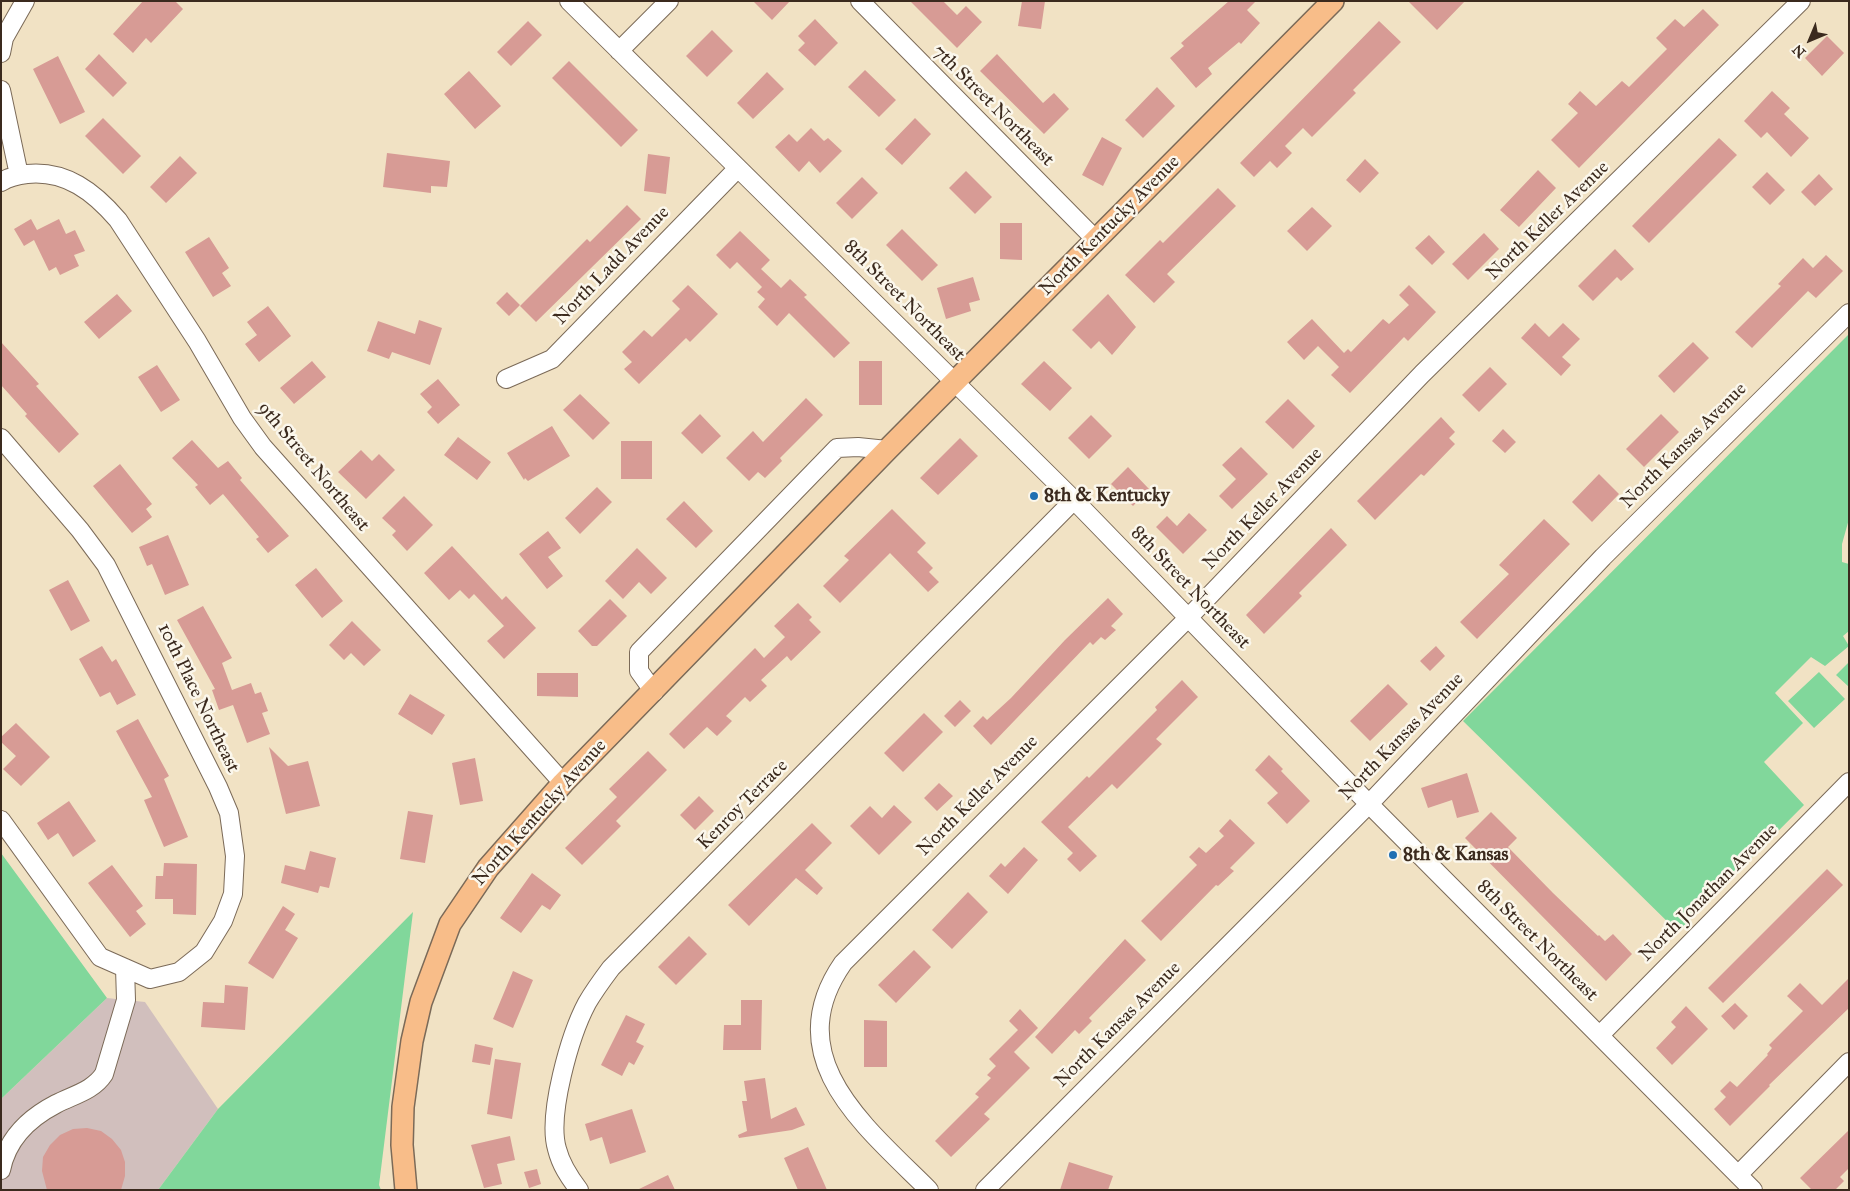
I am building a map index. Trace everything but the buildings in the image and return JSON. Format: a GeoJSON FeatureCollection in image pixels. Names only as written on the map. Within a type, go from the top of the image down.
{"type":"FeatureCollection","features":[{"type":"Feature","properties":{"kind":"main road","name":"North Kentucky Avenue"},"geometry":{"type":"LineString","coordinates":[[406,1190],[402,1145],[403,1107],[409,1060],[421,1002],[450,924],[488,868],[563,783],[654,692],[887,450],[1333,1]]}},
{"type":"Feature","properties":{"kind":"street"},"geometry":{"type":"LineString","coordinates":[[1,53],[4,38],[25,1]]}},
{"type":"Feature","properties":{"kind":"street","name":"8th Street Northeast"},"geometry":{"type":"LineString","coordinates":[[569,1],[1074,500],[1369,804],[1754,1190]]}},
{"type":"Feature","properties":{"kind":"street"},"geometry":{"type":"LineString","coordinates":[[620,51],[670,1]]}},
{"type":"Feature","properties":{"kind":"street","name":"7th Street Northeast"},"geometry":{"type":"LineString","coordinates":[[860,1],[1096,240]]}},
{"type":"Feature","properties":{"kind":"street","name":"North Keller Avenue"},"geometry":{"type":"LineString","coordinates":[[928,1190],[854,1113],[836,1090],[828,1070],[821,1043],[821,1016],[826,993],[833,978],[858,946],[1189,617],[1422,374],[1801,1]]}},
{"type":"Feature","properties":{"kind":"street"},"geometry":{"type":"LineString","coordinates":[[1,90],[19,175]]}},
{"type":"Feature","properties":{"kind":"street","name":"North Ladd Avenue"},"geometry":{"type":"LineString","coordinates":[[506,379],[552,359],[738,168]]}},
{"type":"Feature","properties":{"kind":"street","name":"9th Street Northeast"},"geometry":{"type":"LineString","coordinates":[[1,182],[19,175],[38,173],[56,175],[78,184],[105,204],[118,220],[197,341],[242,418],[263,447],[563,783]]}},
{"type":"Feature","properties":{"kind":"street","name":"North Kansas Avenue"},"geometry":{"type":"LineString","coordinates":[[985,1190],[1369,804],[1603,557],[1849,313]]}},
{"type":"Feature","properties":{"kind":"street","name":"10th Place Northeast"},"geometry":{"type":"LineString","coordinates":[[1,438],[80,530],[106,565],[214,778],[229,813],[235,856],[233,894],[223,922],[204,952],[179,972],[150,979],[125,968]]}},
{"type":"Feature","properties":{"kind":"street"},"geometry":{"type":"LineString","coordinates":[[654,692],[639,671],[639,652],[730,557],[838,448],[858,447],[887,450]]}},
{"type":"Feature","properties":{"kind":"street","name":"Kenroy Terrace"},"geometry":{"type":"LineString","coordinates":[[579,1190],[566,1174],[556,1148],[555,1119],[562,1078],[573,1038],[586,1005],[611,968],[1074,500]]}},
{"type":"Feature","properties":{"kind":"street","name":"North Jonathan Avenue"},"geometry":{"type":"LineString","coordinates":[[1600,1035],[1849,782]]}},
{"type":"Feature","properties":{"kind":"street"},"geometry":{"type":"LineString","coordinates":[[1,820],[100,957],[125,968],[126,1000],[104,1074],[98,1082],[56,1104],[17,1134],[4,1156],[1,1170]]}},
{"type":"Feature","properties":{"kind":"street"},"geometry":{"type":"LineString","coordinates":[[1738,1175],[1849,1062]]}},
{"type":"Feature","properties":{"kind":"shaded area"},"geometry":{"type":"Polygon","coordinates":[[[107,998],[145,1002],[218,1109],[158,1190],[1,1190],[1,1099],[107,998]]]}},
{"type":"Feature","properties":{"kind":"green space"},"geometry":{"type":"Polygon","coordinates":[[[1849,334],[1849,519],[1842,544],[1842,562],[1849,564],[1849,631],[1843,636],[1849,646],[1825,666],[1811,657],[1775,693],[1803,723],[1764,762],[1804,805],[1678,932],[1463,721],[1849,334]]]}},
{"type":"Feature","properties":{"kind":"green space"},"geometry":{"type":"Polygon","coordinates":[[[1849,662],[1849,687],[1836,675],[1849,662]]]}},
{"type":"Feature","properties":{"kind":"green space"},"geometry":{"type":"Polygon","coordinates":[[[1819,672],[1845,699],[1814,728],[1788,701],[1819,672]]]}},
{"type":"Feature","properties":{"kind":"green space"},"geometry":{"type":"Polygon","coordinates":[[[1,853],[107,998],[1,1099],[1,853]]]}},
{"type":"Feature","properties":{"kind":"green space"},"geometry":{"type":"Polygon","coordinates":[[[413,912],[379,1185],[381,1190],[158,1190],[218,1109],[413,912]]]}},
{"type":"Feature","properties":{"kind":"place","name":"8th & Kentucky"},"geometry":{"type":"Point","coordinates":[1034,496]}},
{"type":"Feature","properties":{"kind":"place","name":"8th & Kansas"},"geometry":{"type":"Point","coordinates":[1393,855]}}]}
